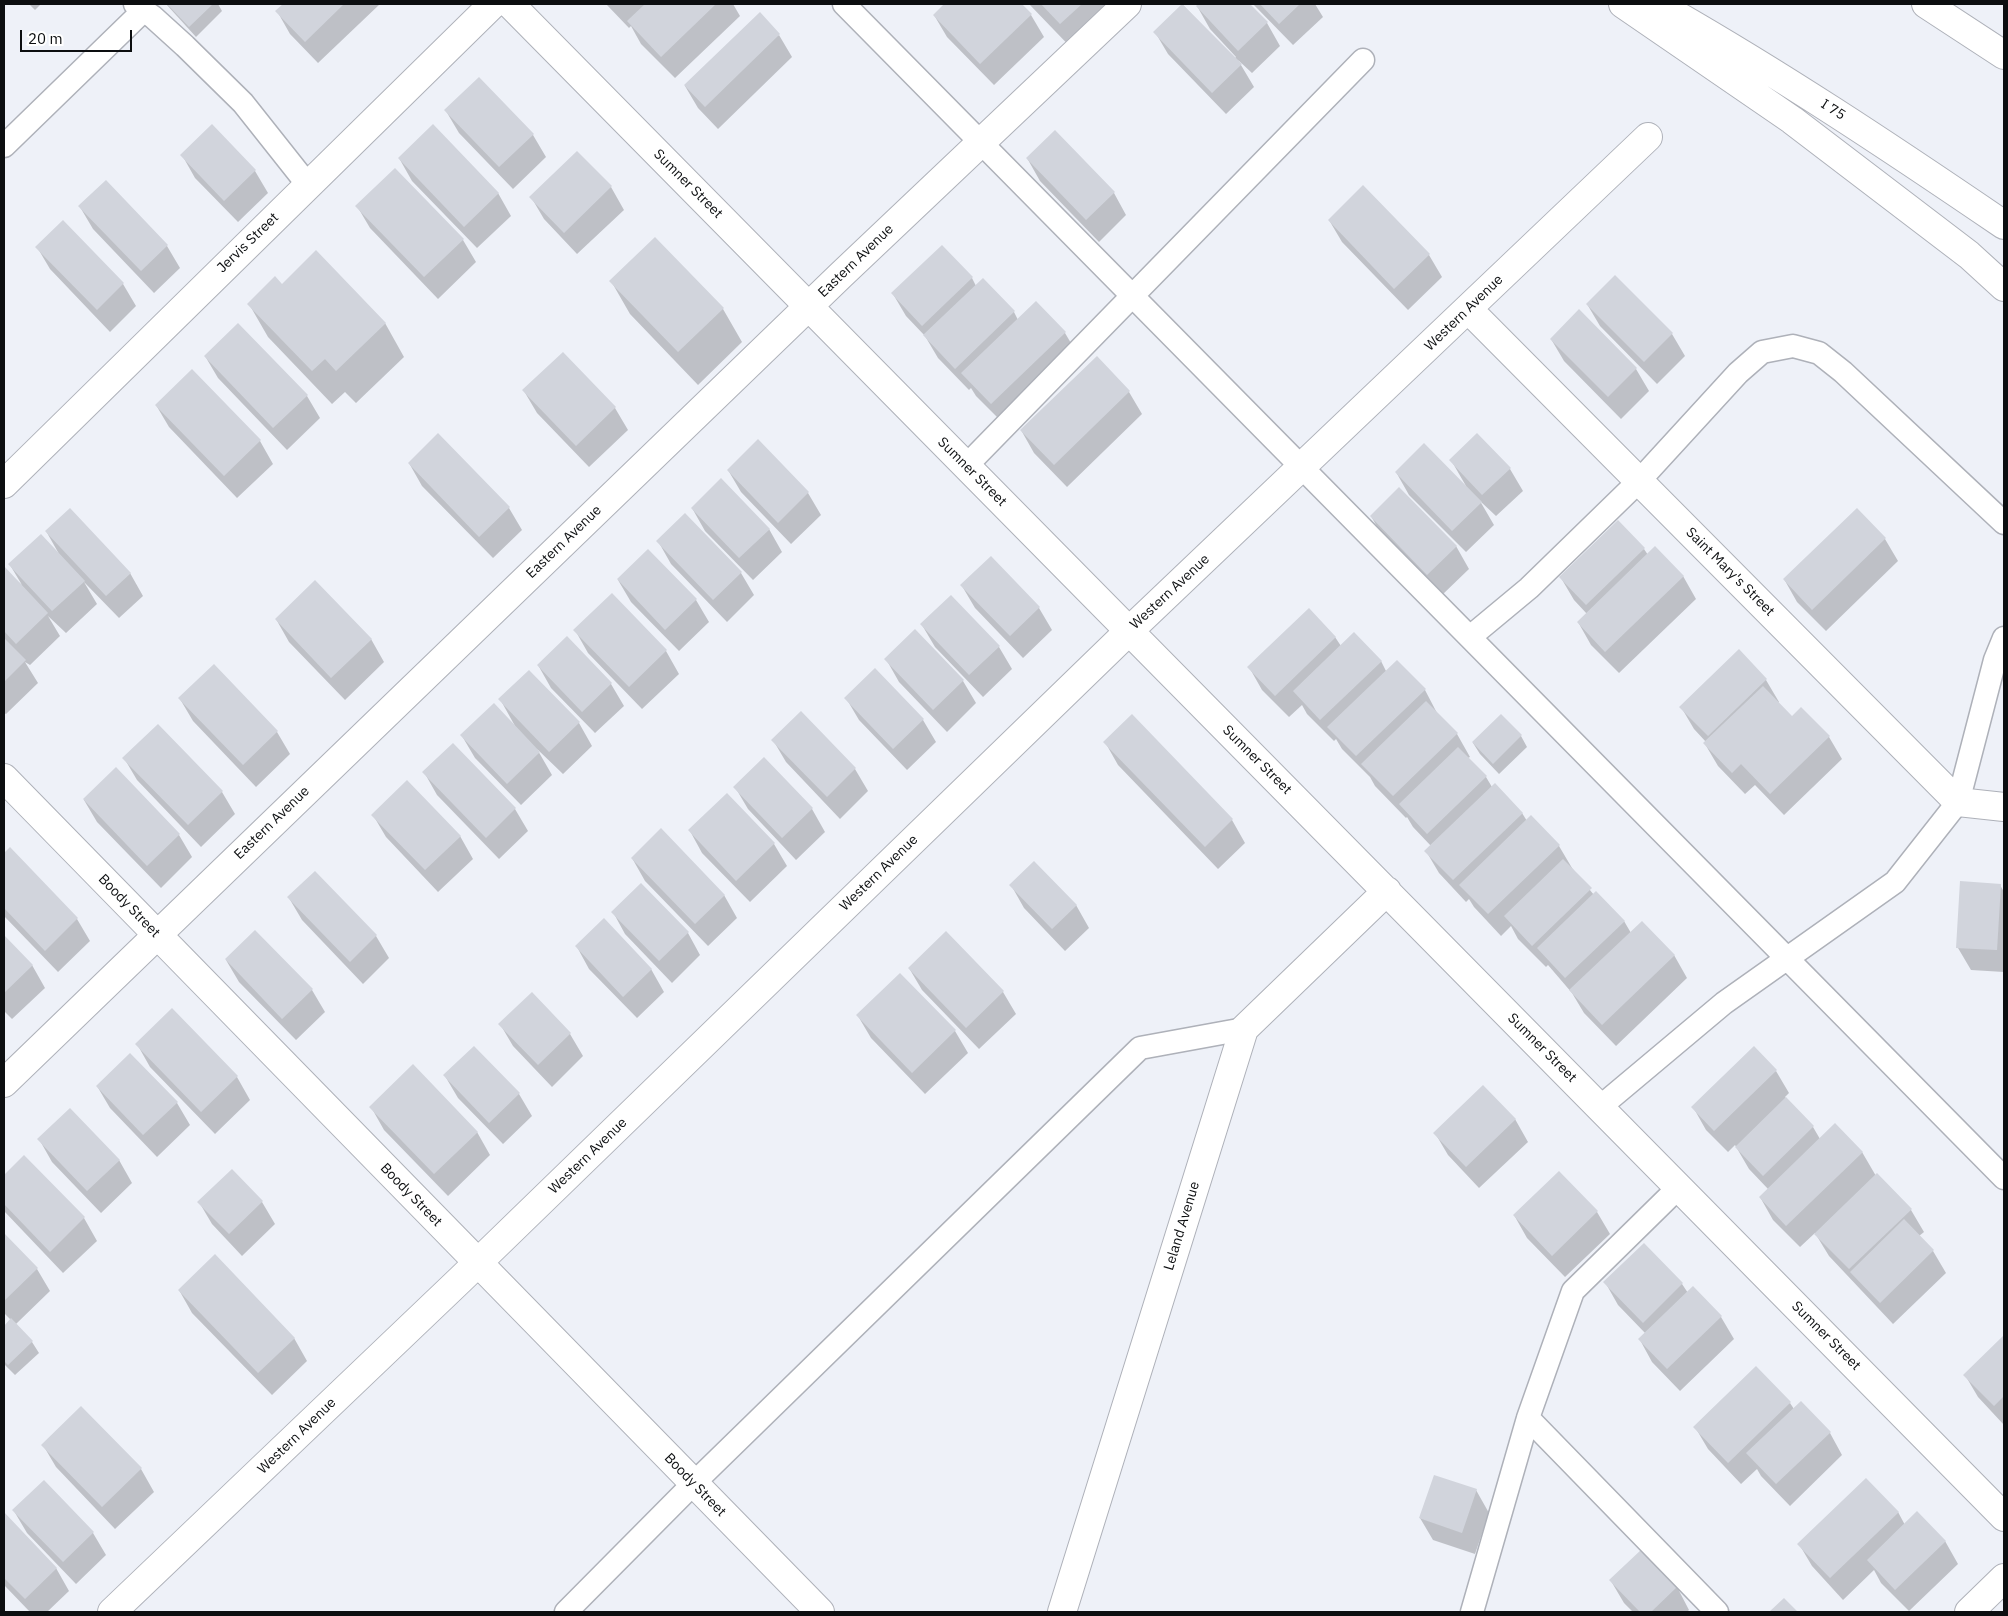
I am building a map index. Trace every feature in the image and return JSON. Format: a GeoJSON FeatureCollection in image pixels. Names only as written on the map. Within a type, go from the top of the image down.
{"type":"FeatureCollection","features":[{"type":"Feature","properties":{"kind":"main road","name":"Jervis Street"},"geometry":{"type":"LineString","coordinates":[[4,484],[493,4]]}},
{"type":"Feature","properties":{"kind":"main road","name":"Sumner Street"},"geometry":{"type":"LineString","coordinates":[[510,4],[2004,1517]]}},
{"type":"Feature","properties":{"kind":"main road","name":"Eastern Avenue"},"geometry":{"type":"LineString","coordinates":[[4,1083],[809,306],[1127,4]]}},
{"type":"Feature","properties":{"kind":"main road"},"geometry":{"type":"LineString","coordinates":[[1623,4],[1792,120],[1969,256],[2004,287]]}},
{"type":"Feature","properties":{"kind":"main road","name":"I 75"},"geometry":{"type":"LineString","coordinates":[[1657,4],[1723,41],[1858,126],[2004,225]]}},
{"type":"Feature","properties":{"kind":"main road"},"geometry":{"type":"LineString","coordinates":[[1926,4],[2004,55]]}},
{"type":"Feature","properties":{"kind":"main road","name":"Western Avenue"},"geometry":{"type":"LineString","coordinates":[[112,1612],[478,1263],[1129,631],[1648,137]]}},
{"type":"Feature","properties":{"kind":"main road","name":"Saint Mary's Street"},"geometry":{"type":"LineString","coordinates":[[1468,309],[1958,802]]}},
{"type":"Feature","properties":{"kind":"main road","name":"Boody Street"},"geometry":{"type":"LineString","coordinates":[[4,778],[820,1612]]}},
{"type":"Feature","properties":{"kind":"main road"},"geometry":{"type":"LineString","coordinates":[[1958,802],[2004,807]]}},
{"type":"Feature","properties":{"kind":"main road","name":"Leland Avenue"},"geometry":{"type":"LineString","coordinates":[[1059,1607],[1244,1029],[1387,891]]}},
{"type":"Feature","properties":{"kind":"main road"},"geometry":{"type":"LineString","coordinates":[[1968,1612],[2004,1578]]}},
{"type":"Feature","properties":{"kind":"lane"},"geometry":{"type":"LineString","coordinates":[[844,4],[2004,1178]]}},
{"type":"Feature","properties":{"kind":"lane"},"geometry":{"type":"LineString","coordinates":[[4,146],[139,7],[185,46],[243,103],[308,185]]}},
{"type":"Feature","properties":{"kind":"lane"},"geometry":{"type":"LineString","coordinates":[[966,466],[1363,60]]}},
{"type":"Feature","properties":{"kind":"lane"},"geometry":{"type":"LineString","coordinates":[[1470,637],[1529,588],[1639,481],[1738,373],[1762,352],[1792,346],[1819,353],[1842,372],[2004,524]]}},
{"type":"Feature","properties":{"kind":"lane"},"geometry":{"type":"LineString","coordinates":[[1600,1107],[1724,1003],[1895,882],[1958,802],[1995,660],[2004,638]]}},
{"type":"Feature","properties":{"kind":"lane"},"geometry":{"type":"LineString","coordinates":[[566,1612],[694,1484],[1140,1048],[1244,1029]]}},
{"type":"Feature","properties":{"kind":"lane"},"geometry":{"type":"LineString","coordinates":[[1472,1612],[1528,1418],[1573,1291],[1679,1187]]}},
{"type":"Feature","properties":{"kind":"lane"},"geometry":{"type":"LineString","coordinates":[[1528,1418],[1717,1612]]}},
{"type":"Feature","properties":{"kind":"building"},"geometry":{"type":"Polygon","coordinates":[[[167,4],[213,4],[189,27],[167,4]]]}},
{"type":"Feature","properties":{"kind":"building"},"geometry":{"type":"Polygon","coordinates":[[[283,4],[344,4],[305,42],[275,11],[283,4]]]}},
{"type":"Feature","properties":{"kind":"building"},"geometry":{"type":"Polygon","coordinates":[[[645,4],[716,4],[661,57],[627,21],[645,4]]]}},
{"type":"Feature","properties":{"kind":"building"},"geometry":{"type":"Polygon","coordinates":[[[944,4],[1022,4],[1032,14],[980,64],[933,15],[944,4]]]}},
{"type":"Feature","properties":{"kind":"building"},"geometry":{"type":"Polygon","coordinates":[[[1041,4],[1082,4],[1060,24],[1041,4]]]}},
{"type":"Feature","properties":{"kind":"building"},"geometry":{"type":"Polygon","coordinates":[[[1182,4],[1242,64],[1212,93],[1153,32],[1182,4]]]}},
{"type":"Feature","properties":{"kind":"building"},"geometry":{"type":"Polygon","coordinates":[[[1198,4],[1250,4],[1268,22],[1238,51],[1196,6],[1198,4]]]}},
{"type":"Feature","properties":{"kind":"building"},"geometry":{"type":"Polygon","coordinates":[[[1260,4],[1300,4],[1279,24],[1260,4]]]}},
{"type":"Feature","properties":{"kind":"building"},"geometry":{"type":"Polygon","coordinates":[[[760,12],[780,34],[705,107],[684,85],[760,12]]]}},
{"type":"Feature","properties":{"kind":"building"},"geometry":{"type":"Polygon","coordinates":[[[479,77],[534,134],[499,167],[444,110],[479,77]]]}},
{"type":"Feature","properties":{"kind":"building"},"geometry":{"type":"Polygon","coordinates":[[[212,124],[256,170],[224,201],[180,155],[212,124]]]}},
{"type":"Feature","properties":{"kind":"building"},"geometry":{"type":"Polygon","coordinates":[[[433,124],[499,193],[464,227],[398,158],[433,124]]]}},
{"type":"Feature","properties":{"kind":"building"},"geometry":{"type":"Polygon","coordinates":[[[1055,130],[1115,192],[1086,220],[1026,158],[1055,130]]]}},
{"type":"Feature","properties":{"kind":"building"},"geometry":{"type":"Polygon","coordinates":[[[577,151],[612,186],[564,233],[529,197],[577,151]]]}},
{"type":"Feature","properties":{"kind":"building"},"geometry":{"type":"Polygon","coordinates":[[[395,168],[464,239],[424,277],[355,206],[395,168]]]}},
{"type":"Feature","properties":{"kind":"building"},"geometry":{"type":"Polygon","coordinates":[[[106,180],[168,245],[141,271],[78,206],[106,180]]]}},
{"type":"Feature","properties":{"kind":"building"},"geometry":{"type":"Polygon","coordinates":[[[1363,185],[1430,254],[1394,289],[1328,220],[1363,185]]]}},
{"type":"Feature","properties":{"kind":"building"},"geometry":{"type":"Polygon","coordinates":[[[63,220],[124,283],[97,310],[35,247],[63,220]]]}},
{"type":"Feature","properties":{"kind":"building"},"geometry":{"type":"Polygon","coordinates":[[[655,237],[724,308],[678,352],[609,281],[655,237]]]}},
{"type":"Feature","properties":{"kind":"building"},"geometry":{"type":"Polygon","coordinates":[[[942,245],[973,277],[922,326],[891,293],[942,245]]]}},
{"type":"Feature","properties":{"kind":"building"},"geometry":{"type":"Polygon","coordinates":[[[316,250],[386,323],[336,371],[325,359],[312,371],[247,304],[275,276],[282,284],[316,250]]]}},
{"type":"Feature","properties":{"kind":"building"},"geometry":{"type":"Polygon","coordinates":[[[1615,275],[1673,333],[1644,362],[1586,304],[1615,275]]]}},
{"type":"Feature","properties":{"kind":"building"},"geometry":{"type":"Polygon","coordinates":[[[983,278],[1015,311],[955,369],[923,335],[983,278]]]}},
{"type":"Feature","properties":{"kind":"building"},"geometry":{"type":"Polygon","coordinates":[[[1036,301],[1066,332],[991,404],[961,373],[1036,301]]]}},
{"type":"Feature","properties":{"kind":"building"},"geometry":{"type":"Polygon","coordinates":[[[1579,309],[1637,368],[1608,397],[1550,339],[1579,309]]]}},
{"type":"Feature","properties":{"kind":"building"},"geometry":{"type":"Polygon","coordinates":[[[238,323],[308,395],[273,428],[204,356],[238,323]]]}},
{"type":"Feature","properties":{"kind":"building"},"geometry":{"type":"Polygon","coordinates":[[[563,352],[616,407],[576,446],[522,390],[563,352]]]}},
{"type":"Feature","properties":{"kind":"building"},"geometry":{"type":"Polygon","coordinates":[[[1097,356],[1130,391],[1054,465],[1020,430],[1097,356]]]}},
{"type":"Feature","properties":{"kind":"building"},"geometry":{"type":"Polygon","coordinates":[[[192,369],[261,440],[224,476],[155,405],[192,369]]]}},
{"type":"Feature","properties":{"kind":"building"},"geometry":{"type":"Polygon","coordinates":[[[438,433],[510,507],[479,537],[408,463],[438,433]]]}},
{"type":"Feature","properties":{"kind":"building"},"geometry":{"type":"Polygon","coordinates":[[[1477,433],[1511,468],[1482,495],[1449,460],[1477,433]]]}},
{"type":"Feature","properties":{"kind":"building"},"geometry":{"type":"Polygon","coordinates":[[[758,439],[809,492],[778,523],[727,470],[758,439]]]}},
{"type":"Feature","properties":{"kind":"building"},"geometry":{"type":"Polygon","coordinates":[[[1424,443],[1482,502],[1452,531],[1395,472],[1424,443]]]}},
{"type":"Feature","properties":{"kind":"building"},"geometry":{"type":"Polygon","coordinates":[[[721,478],[770,529],[739,558],[691,508],[721,478]]]}},
{"type":"Feature","properties":{"kind":"building"},"geometry":{"type":"Polygon","coordinates":[[[1399,487],[1457,546],[1427,575],[1370,516],[1399,487]]]}},
{"type":"Feature","properties":{"kind":"building"},"geometry":{"type":"Polygon","coordinates":[[[70,508],[131,573],[106,596],[45,531],[70,508]]]}},
{"type":"Feature","properties":{"kind":"building"},"geometry":{"type":"Polygon","coordinates":[[[1857,508],[1886,538],[1812,610],[1783,579],[1857,508]]]}},
{"type":"Feature","properties":{"kind":"building"},"geometry":{"type":"Polygon","coordinates":[[[685,513],[742,572],[713,600],[656,541],[685,513]]]}},
{"type":"Feature","properties":{"kind":"building"},"geometry":{"type":"Polygon","coordinates":[[[1618,520],[1645,548],[1586,605],[1559,577],[1618,520]]]}},
{"type":"Feature","properties":{"kind":"building"},"geometry":{"type":"Polygon","coordinates":[[[41,534],[85,581],[52,611],[8,564],[41,534]]]}},
{"type":"Feature","properties":{"kind":"building"},"geometry":{"type":"Polygon","coordinates":[[[1655,546],[1684,576],[1605,652],[1577,622],[1655,546]]]}},
{"type":"Feature","properties":{"kind":"building"},"geometry":{"type":"Polygon","coordinates":[[[648,549],[697,599],[665,630],[617,579],[648,549]]]}},
{"type":"Feature","properties":{"kind":"building"},"geometry":{"type":"Polygon","coordinates":[[[991,556],[1040,607],[1010,636],[960,585],[991,556]]]}},
{"type":"Feature","properties":{"kind":"building"},"geometry":{"type":"Polygon","coordinates":[[[4,566],[48,613],[16,644],[4,631],[4,566]]]}},
{"type":"Feature","properties":{"kind":"building"},"geometry":{"type":"Polygon","coordinates":[[[315,580],[372,639],[331,678],[275,619],[315,580]]]}},
{"type":"Feature","properties":{"kind":"building"},"geometry":{"type":"Polygon","coordinates":[[[612,593],[667,650],[629,687],[573,630],[612,593]]]}},
{"type":"Feature","properties":{"kind":"building"},"geometry":{"type":"Polygon","coordinates":[[[951,595],[1000,646],[969,675],[920,624],[951,595]]]}},
{"type":"Feature","properties":{"kind":"building"},"geometry":{"type":"Polygon","coordinates":[[[1309,608],[1336,637],[1275,696],[1247,667],[1309,608]]]}},
{"type":"Feature","properties":{"kind":"building"},"geometry":{"type":"Polygon","coordinates":[[[915,629],[964,680],[933,710],[884,659],[915,629]]]}},
{"type":"Feature","properties":{"kind":"building"},"geometry":{"type":"Polygon","coordinates":[[[1354,632],[1382,661],[1320,720],[1293,691],[1354,632]]]}},
{"type":"Feature","properties":{"kind":"building"},"geometry":{"type":"Polygon","coordinates":[[[567,636],[612,683],[582,712],[537,665],[567,636]]]}},
{"type":"Feature","properties":{"kind":"building"},"geometry":{"type":"Polygon","coordinates":[[[4,638],[26,660],[4,682],[4,638]]]}},
{"type":"Feature","properties":{"kind":"building"},"geometry":{"type":"Polygon","coordinates":[[[1739,649],[1767,679],[1708,736],[1679,707],[1739,649]]]}},
{"type":"Feature","properties":{"kind":"building"},"geometry":{"type":"Polygon","coordinates":[[[1397,660],[1426,689],[1356,756],[1327,727],[1397,660]]]}},
{"type":"Feature","properties":{"kind":"building"},"geometry":{"type":"Polygon","coordinates":[[[214,664],[278,731],[243,765],[178,698],[214,664]]]}},
{"type":"Feature","properties":{"kind":"building"},"geometry":{"type":"Polygon","coordinates":[[[875,668],[924,719],[893,749],[844,698],[875,668]]]}},
{"type":"Feature","properties":{"kind":"building"},"geometry":{"type":"Polygon","coordinates":[[[529,670],[580,722],[549,752],[498,699],[529,670]]]}},
{"type":"Feature","properties":{"kind":"building"},"geometry":{"type":"Polygon","coordinates":[[[1763,686],[1792,716],[1801,707],[1830,736],[1770,794],[1741,764],[1732,773],[1703,743],[1763,686]]]}},
{"type":"Feature","properties":{"kind":"building"},"geometry":{"type":"Polygon","coordinates":[[[1426,701],[1458,733],[1393,796],[1361,764],[1426,701]]]}},
{"type":"Feature","properties":{"kind":"building"},"geometry":{"type":"Polygon","coordinates":[[[494,703],[540,752],[507,784],[460,735],[494,703]]]}},
{"type":"Feature","properties":{"kind":"building"},"geometry":{"type":"Polygon","coordinates":[[[801,711],[856,768],[827,797],[771,740],[801,711]]]}},
{"type":"Feature","properties":{"kind":"building"},"geometry":{"type":"Polygon","coordinates":[[[1132,714],[1233,819],[1205,847],[1103,742],[1132,714]]]}},
{"type":"Feature","properties":{"kind":"building"},"geometry":{"type":"Polygon","coordinates":[[[1501,714],[1522,735],[1493,764],[1472,742],[1501,714]]]}},
{"type":"Feature","properties":{"kind":"building"},"geometry":{"type":"Polygon","coordinates":[[[158,724],[223,791],[188,825],[122,758],[158,724]]]}},
{"type":"Feature","properties":{"kind":"building"},"geometry":{"type":"Polygon","coordinates":[[[453,743],[516,808],[486,838],[422,772],[453,743]]]}},
{"type":"Feature","properties":{"kind":"building"},"geometry":{"type":"Polygon","coordinates":[[[1458,747],[1487,776],[1427,834],[1399,804],[1458,747]]]}},
{"type":"Feature","properties":{"kind":"building"},"geometry":{"type":"Polygon","coordinates":[[[764,757],[813,808],[782,838],[733,787],[764,757]]]}},
{"type":"Feature","properties":{"kind":"building"},"geometry":{"type":"Polygon","coordinates":[[[116,767],[180,834],[147,866],[83,799],[116,767]]]}},
{"type":"Feature","properties":{"kind":"building"},"geometry":{"type":"Polygon","coordinates":[[[407,780],[461,836],[425,870],[371,815],[407,780]]]}},
{"type":"Feature","properties":{"kind":"building"},"geometry":{"type":"Polygon","coordinates":[[[1495,783],[1523,813],[1453,880],[1424,851],[1495,783]]]}},
{"type":"Feature","properties":{"kind":"building"},"geometry":{"type":"Polygon","coordinates":[[[727,793],[775,843],[736,881],[688,830],[727,793]]]}},
{"type":"Feature","properties":{"kind":"building"},"geometry":{"type":"Polygon","coordinates":[[[1531,815],[1560,845],[1488,914],[1459,885],[1531,815]]]}},
{"type":"Feature","properties":{"kind":"building"},"geometry":{"type":"Polygon","coordinates":[[[661,828],[725,895],[695,924],[631,858],[661,828]]]}},
{"type":"Feature","properties":{"kind":"building"},"geometry":{"type":"Polygon","coordinates":[[[10,847],[78,918],[45,951],[4,908],[4,853],[10,847]]]}},
{"type":"Feature","properties":{"kind":"building"},"geometry":{"type":"Polygon","coordinates":[[[1563,859],[1592,888],[1532,946],[1504,916],[1563,859]]]}},
{"type":"Feature","properties":{"kind":"building"},"geometry":{"type":"Polygon","coordinates":[[[1034,861],[1077,905],[1052,929],[1009,885],[1034,861]]]}},
{"type":"Feature","properties":{"kind":"building"},"geometry":{"type":"Polygon","coordinates":[[[315,871],[377,935],[350,962],[287,897],[315,871]]]}},
{"type":"Feature","properties":{"kind":"building"},"geometry":{"type":"Polygon","coordinates":[[[1960,881],[2001,884],[1997,950],[1956,948],[1960,881]]]}},
{"type":"Feature","properties":{"kind":"building"},"geometry":{"type":"Polygon","coordinates":[[[641,883],[689,932],[659,961],[611,912],[641,883]]]}},
{"type":"Feature","properties":{"kind":"building"},"geometry":{"type":"Polygon","coordinates":[[[1596,891],[1625,921],[1565,978],[1537,948],[1596,891]]]}},
{"type":"Feature","properties":{"kind":"building"},"geometry":{"type":"Polygon","coordinates":[[[604,918],[652,969],[623,997],[575,946],[604,918]]]}},
{"type":"Feature","properties":{"kind":"building"},"geometry":{"type":"Polygon","coordinates":[[[1642,921],[1675,955],[1602,1025],[1569,990],[1642,921]]]}},
{"type":"Feature","properties":{"kind":"building"},"geometry":{"type":"Polygon","coordinates":[[[255,930],[313,989],[282,1019],[225,959],[255,930]]]}},
{"type":"Feature","properties":{"kind":"building"},"geometry":{"type":"Polygon","coordinates":[[[946,931],[1004,991],[966,1028],[908,968],[946,931]]]}},
{"type":"Feature","properties":{"kind":"building"},"geometry":{"type":"Polygon","coordinates":[[[4,935],[33,965],[4,993],[4,935]]]}},
{"type":"Feature","properties":{"kind":"building"},"geometry":{"type":"Polygon","coordinates":[[[900,973],[956,1030],[912,1073],[856,1015],[900,973]]]}},
{"type":"Feature","properties":{"kind":"building"},"geometry":{"type":"Polygon","coordinates":[[[532,992],[571,1033],[538,1065],[498,1024],[532,992]]]}},
{"type":"Feature","properties":{"kind":"building"},"geometry":{"type":"Polygon","coordinates":[[[172,1008],[238,1076],[201,1112],[135,1044],[172,1008]]]}},
{"type":"Feature","properties":{"kind":"building"},"geometry":{"type":"Polygon","coordinates":[[[474,1046],[520,1093],[489,1123],[443,1075],[474,1046]]]}},
{"type":"Feature","properties":{"kind":"building"},"geometry":{"type":"Polygon","coordinates":[[[1754,1046],[1777,1070],[1714,1131],[1691,1107],[1754,1046]]]}},
{"type":"Feature","properties":{"kind":"building"},"geometry":{"type":"Polygon","coordinates":[[[130,1053],[178,1102],[143,1135],[96,1086],[130,1053]]]}},
{"type":"Feature","properties":{"kind":"building"},"geometry":{"type":"Polygon","coordinates":[[[413,1064],[478,1132],[434,1174],[369,1107],[413,1064]]]}},
{"type":"Feature","properties":{"kind":"building"},"geometry":{"type":"Polygon","coordinates":[[[1483,1085],[1516,1119],[1466,1167],[1433,1133],[1483,1085]]]}},
{"type":"Feature","properties":{"kind":"building"},"geometry":{"type":"Polygon","coordinates":[[[1786,1097],[1814,1126],[1763,1176],[1735,1147],[1786,1097]]]}},
{"type":"Feature","properties":{"kind":"building"},"geometry":{"type":"Polygon","coordinates":[[[70,1108],[120,1160],[87,1191],[37,1139],[70,1108]]]}},
{"type":"Feature","properties":{"kind":"building"},"geometry":{"type":"Polygon","coordinates":[[[1835,1123],[1863,1152],[1786,1226],[1759,1197],[1835,1123]]]}},
{"type":"Feature","properties":{"kind":"building"},"geometry":{"type":"Polygon","coordinates":[[[24,1155],[85,1217],[50,1252],[4,1204],[4,1175],[24,1155]]]}},
{"type":"Feature","properties":{"kind":"building"},"geometry":{"type":"Polygon","coordinates":[[[232,1169],[263,1201],[229,1234],[197,1202],[232,1169]]]}},
{"type":"Feature","properties":{"kind":"building"},"geometry":{"type":"Polygon","coordinates":[[[1559,1171],[1598,1211],[1552,1256],[1513,1215],[1559,1171]]]}},
{"type":"Feature","properties":{"kind":"building"},"geometry":{"type":"Polygon","coordinates":[[[1877,1173],[1912,1209],[1849,1269],[1814,1234],[1877,1173]]]}},
{"type":"Feature","properties":{"kind":"building"},"geometry":{"type":"Polygon","coordinates":[[[1904,1219],[1934,1250],[1880,1303],[1850,1272],[1904,1219]]]}},
{"type":"Feature","properties":{"kind":"building"},"geometry":{"type":"Polygon","coordinates":[[[4,1233],[38,1268],[4,1301],[4,1233]]]}},
{"type":"Feature","properties":{"kind":"building"},"geometry":{"type":"Polygon","coordinates":[[[1644,1243],[1683,1283],[1643,1323],[1603,1282],[1644,1243]]]}},
{"type":"Feature","properties":{"kind":"building"},"geometry":{"type":"Polygon","coordinates":[[[215,1254],[295,1338],[258,1373],[178,1290],[215,1254]]]}},
{"type":"Feature","properties":{"kind":"building"},"geometry":{"type":"Polygon","coordinates":[[[1693,1286],[1722,1316],[1667,1369],[1638,1339],[1693,1286]]]}},
{"type":"Feature","properties":{"kind":"building"},"geometry":{"type":"Polygon","coordinates":[[[11,1318],[33,1341],[8,1365],[4,1361],[4,1326],[11,1318]]]}},
{"type":"Feature","properties":{"kind":"building"},"geometry":{"type":"Polygon","coordinates":[[[2004,1335],[2004,1396],[1994,1406],[1963,1375],[2004,1335]]]}},
{"type":"Feature","properties":{"kind":"building"},"geometry":{"type":"Polygon","coordinates":[[[1756,1366],[1791,1402],[1728,1463],[1693,1427],[1756,1366]]]}},
{"type":"Feature","properties":{"kind":"building"},"geometry":{"type":"Polygon","coordinates":[[[1801,1401],[1831,1432],[1776,1484],[1746,1453],[1801,1401]]]}},
{"type":"Feature","properties":{"kind":"building"},"geometry":{"type":"Polygon","coordinates":[[[81,1406],[142,1468],[102,1507],[41,1445],[81,1406]]]}},
{"type":"Feature","properties":{"kind":"building"},"geometry":{"type":"Polygon","coordinates":[[[1434,1475],[1477,1489],[1462,1533],[1419,1518],[1434,1475]]]}},
{"type":"Feature","properties":{"kind":"building"},"geometry":{"type":"Polygon","coordinates":[[[1866,1478],[1899,1512],[1830,1578],[1797,1544],[1866,1478]]]}},
{"type":"Feature","properties":{"kind":"building"},"geometry":{"type":"Polygon","coordinates":[[[44,1480],[94,1532],[63,1562],[12,1510],[44,1480]]]}},
{"type":"Feature","properties":{"kind":"building"},"geometry":{"type":"Polygon","coordinates":[[[1917,1511],[1946,1541],[1895,1590],[1867,1560],[1917,1511]]]}},
{"type":"Feature","properties":{"kind":"building"},"geometry":{"type":"Polygon","coordinates":[[[4,1512],[57,1568],[25,1599],[4,1578],[4,1512]]]}},
{"type":"Feature","properties":{"kind":"building"},"geometry":{"type":"Polygon","coordinates":[[[1642,1549],[1678,1586],[1651,1612],[1640,1612],[1609,1580],[1642,1549]]]}},
{"type":"Feature","properties":{"kind":"building"},"geometry":{"type":"Polygon","coordinates":[[[1784,1598],[1798,1612],[1769,1612],[1784,1598]]]}}]}
